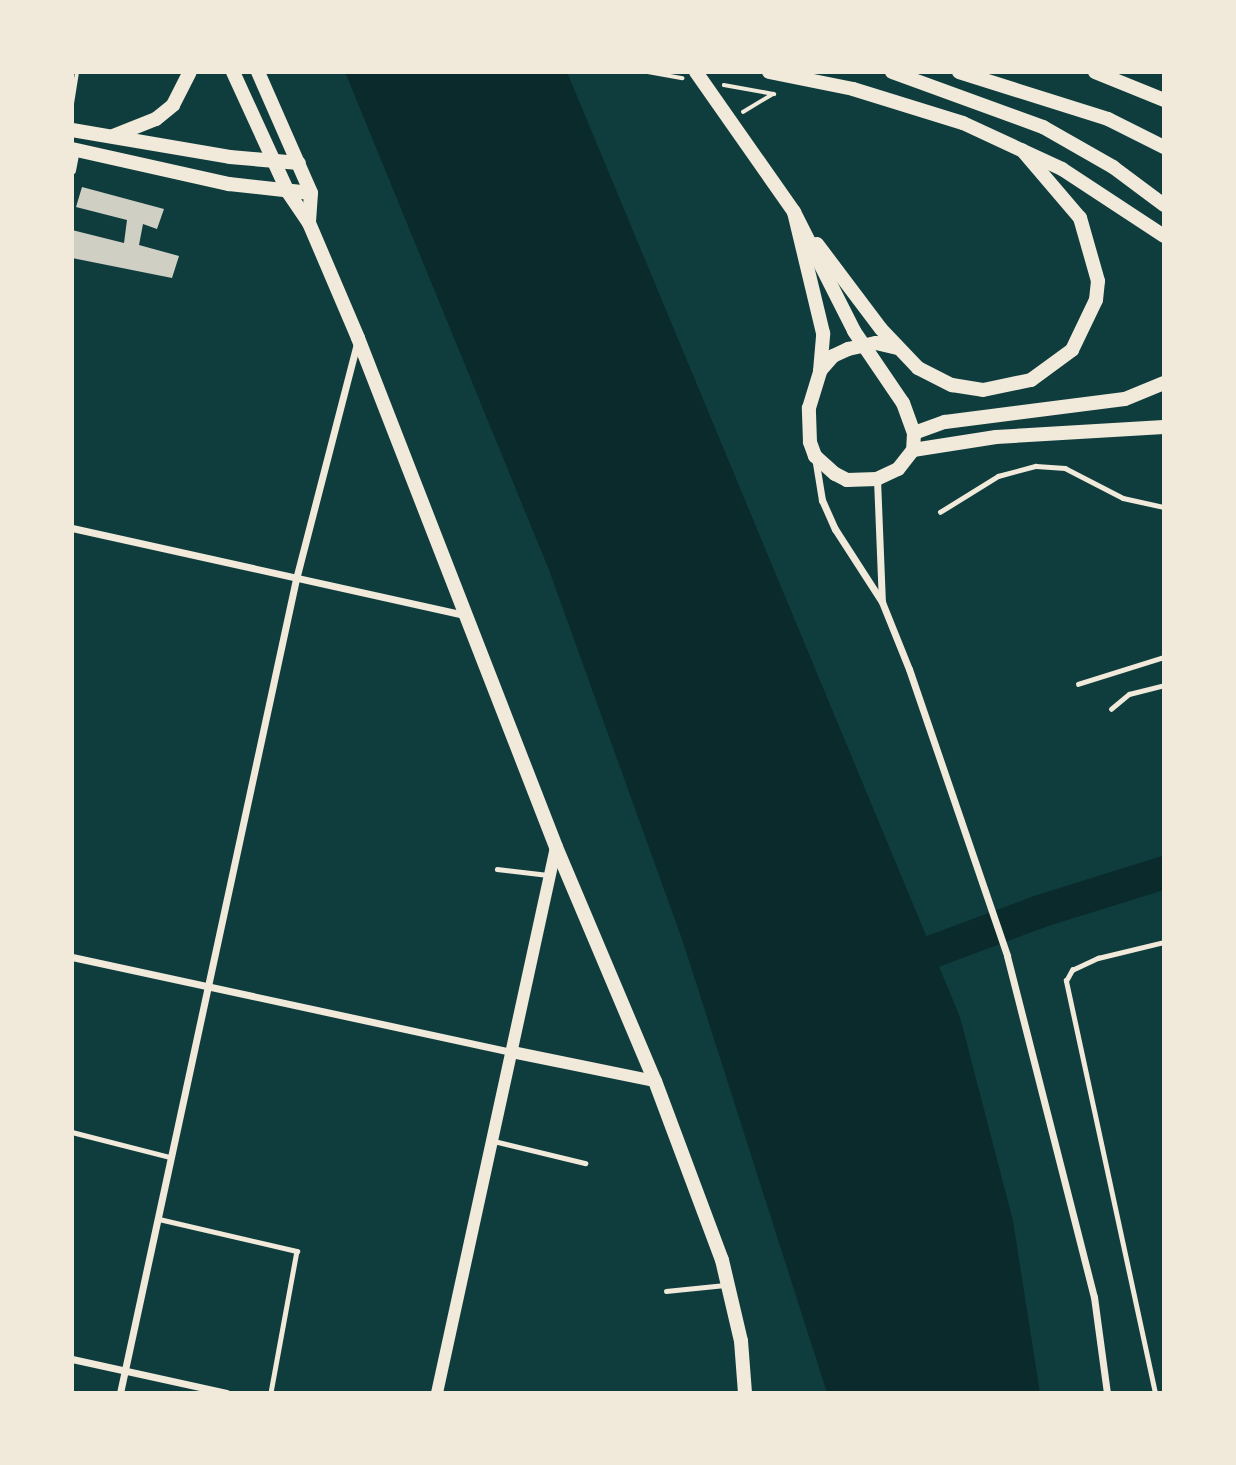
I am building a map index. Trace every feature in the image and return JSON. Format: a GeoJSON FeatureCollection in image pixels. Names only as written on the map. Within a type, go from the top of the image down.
{"type":"FeatureCollection","features":[{"type":"Feature","properties":{"kind":"main road"},"geometry":{"type":"LineString","coordinates":[[108,138],[156,119],[173,105],[190,72]]}},
{"type":"Feature","properties":{"kind":"main road"},"geometry":{"type":"LineString","coordinates":[[233,72],[288,192],[309,223],[358,338],[556,847],[655,1081],[728,1285],[741,1341],[745,1393]]}},
{"type":"Feature","properties":{"kind":"main road"},"geometry":{"type":"LineString","coordinates":[[258,72],[311,193],[309,223]]}},
{"type":"Feature","properties":{"kind":"main road"},"geometry":{"type":"LineString","coordinates":[[696,72],[794,212],[898,348],[918,368],[940,380],[983,390],[1031,380],[1072,351],[1096,300],[1098,281],[1091,243],[1061,191],[1022,150]]}},
{"type":"Feature","properties":{"kind":"main road"},"geometry":{"type":"LineString","coordinates":[[772,72],[902,103],[1022,150],[1062,169],[1164,236]]}},
{"type":"Feature","properties":{"kind":"main road"},"geometry":{"type":"LineString","coordinates":[[892,72],[1043,127],[1113,167],[1164,205]]}},
{"type":"Feature","properties":{"kind":"main road"},"geometry":{"type":"LineString","coordinates":[[959,72],[1108,119],[1164,147]]}},
{"type":"Feature","properties":{"kind":"main road"},"geometry":{"type":"LineString","coordinates":[[1095,72],[1164,100]]}},
{"type":"Feature","properties":{"kind":"main road"},"geometry":{"type":"LineString","coordinates":[[72,130],[274,163],[299,163]]}},
{"type":"Feature","properties":{"kind":"main road"},"geometry":{"type":"LineString","coordinates":[[74,150],[229,184],[311,193]]}},
{"type":"Feature","properties":{"kind":"main road"},"geometry":{"type":"LineString","coordinates":[[794,212],[862,345],[903,403],[914,433],[913,450],[898,469],[877,479],[847,480],[815,456],[807,425],[820,371],[821,314],[794,212]]}},
{"type":"Feature","properties":{"kind":"main road"},"geometry":{"type":"LineString","coordinates":[[820,371],[833,356],[862,345],[898,348]]}},
{"type":"Feature","properties":{"kind":"main road"},"geometry":{"type":"LineString","coordinates":[[914,433],[945,422],[1125,399],[1164,383]]}},
{"type":"Feature","properties":{"kind":"main road"},"geometry":{"type":"LineString","coordinates":[[913,450],[996,437],[1164,427]]}},
{"type":"Feature","properties":{"kind":"street"},"geometry":{"type":"LineString","coordinates":[[72,170],[74,150]]}},
{"type":"Feature","properties":{"kind":"street"},"geometry":{"type":"LineString","coordinates":[[120,1393],[159,1219],[204,985],[296,579],[358,338]]}},
{"type":"Feature","properties":{"kind":"street"},"geometry":{"type":"LineString","coordinates":[[815,456],[822,500],[835,529],[882,602],[909,669],[1007,956],[1094,1297],[1107,1393]]}},
{"type":"Feature","properties":{"kind":"street"},"geometry":{"type":"LineString","coordinates":[[877,479],[882,602]]}},
{"type":"Feature","properties":{"kind":"street"},"geometry":{"type":"LineString","coordinates":[[72,528],[468,616]]}},
{"type":"Feature","properties":{"kind":"street"},"geometry":{"type":"LineString","coordinates":[[437,1393],[556,847]]}},
{"type":"Feature","properties":{"kind":"street"},"geometry":{"type":"LineString","coordinates":[[72,957],[655,1081]]}},
{"type":"Feature","properties":{"kind":"street"},"geometry":{"type":"LineString","coordinates":[[72,1359],[226,1393]]}},
{"type":"Feature","properties":{"kind":"lane"},"geometry":{"type":"LineString","coordinates":[[940,512],[998,476],[1036,466],[1065,468],[1123,498],[1164,507]]}},
{"type":"Feature","properties":{"kind":"lane"},"geometry":{"type":"LineString","coordinates":[[1078,684],[1164,657]]}},
{"type":"Feature","properties":{"kind":"lane"},"geometry":{"type":"LineString","coordinates":[[1111,709],[1129,694],[1164,685]]}},
{"type":"Feature","properties":{"kind":"lane"},"geometry":{"type":"LineString","coordinates":[[497,869],[550,875]]}},
{"type":"Feature","properties":{"kind":"lane"},"geometry":{"type":"LineString","coordinates":[[1154,1393],[1066,981],[1072,970],[1098,958],[1164,942]]}},
{"type":"Feature","properties":{"kind":"lane"},"geometry":{"type":"LineString","coordinates":[[72,1132],[171,1157]]}},
{"type":"Feature","properties":{"kind":"lane"},"geometry":{"type":"LineString","coordinates":[[493,1140],[585,1163]]}},
{"type":"Feature","properties":{"kind":"lane"},"geometry":{"type":"LineString","coordinates":[[159,1219],[297,1251],[271,1393]]}},
{"type":"Feature","properties":{"kind":"lane"},"geometry":{"type":"LineString","coordinates":[[666,1290],[728,1285]]}},
{"type":"Feature","properties":{"kind":"path"},"geometry":{"type":"LineString","coordinates":[[72,104],[77,72]]}},
{"type":"Feature","properties":{"kind":"path"},"geometry":{"type":"LineString","coordinates":[[730,120],[774,94]]}},
{"type":"Feature","properties":{"kind":"water"},"geometry":{"type":"Polygon","coordinates":[[[345,72],[567,72],[960,1017],[1013,1221],[1040,1393],[827,1393],[683,942],[549,570],[345,72]]]}},
{"type":"Feature","properties":{"kind":"building"},"geometry":{"type":"Polygon","coordinates":[[[82,187],[164,209],[157,229],[143,224],[139,245],[179,256],[172,278],[72,258],[72,230],[124,243],[127,220],[76,207],[82,187]]]}},
{"type":"Feature","properties":{"kind":"waterway"},"geometry":{"type":"LineString","coordinates":[[892,966],[1039,911],[1164,872]]}}]}
